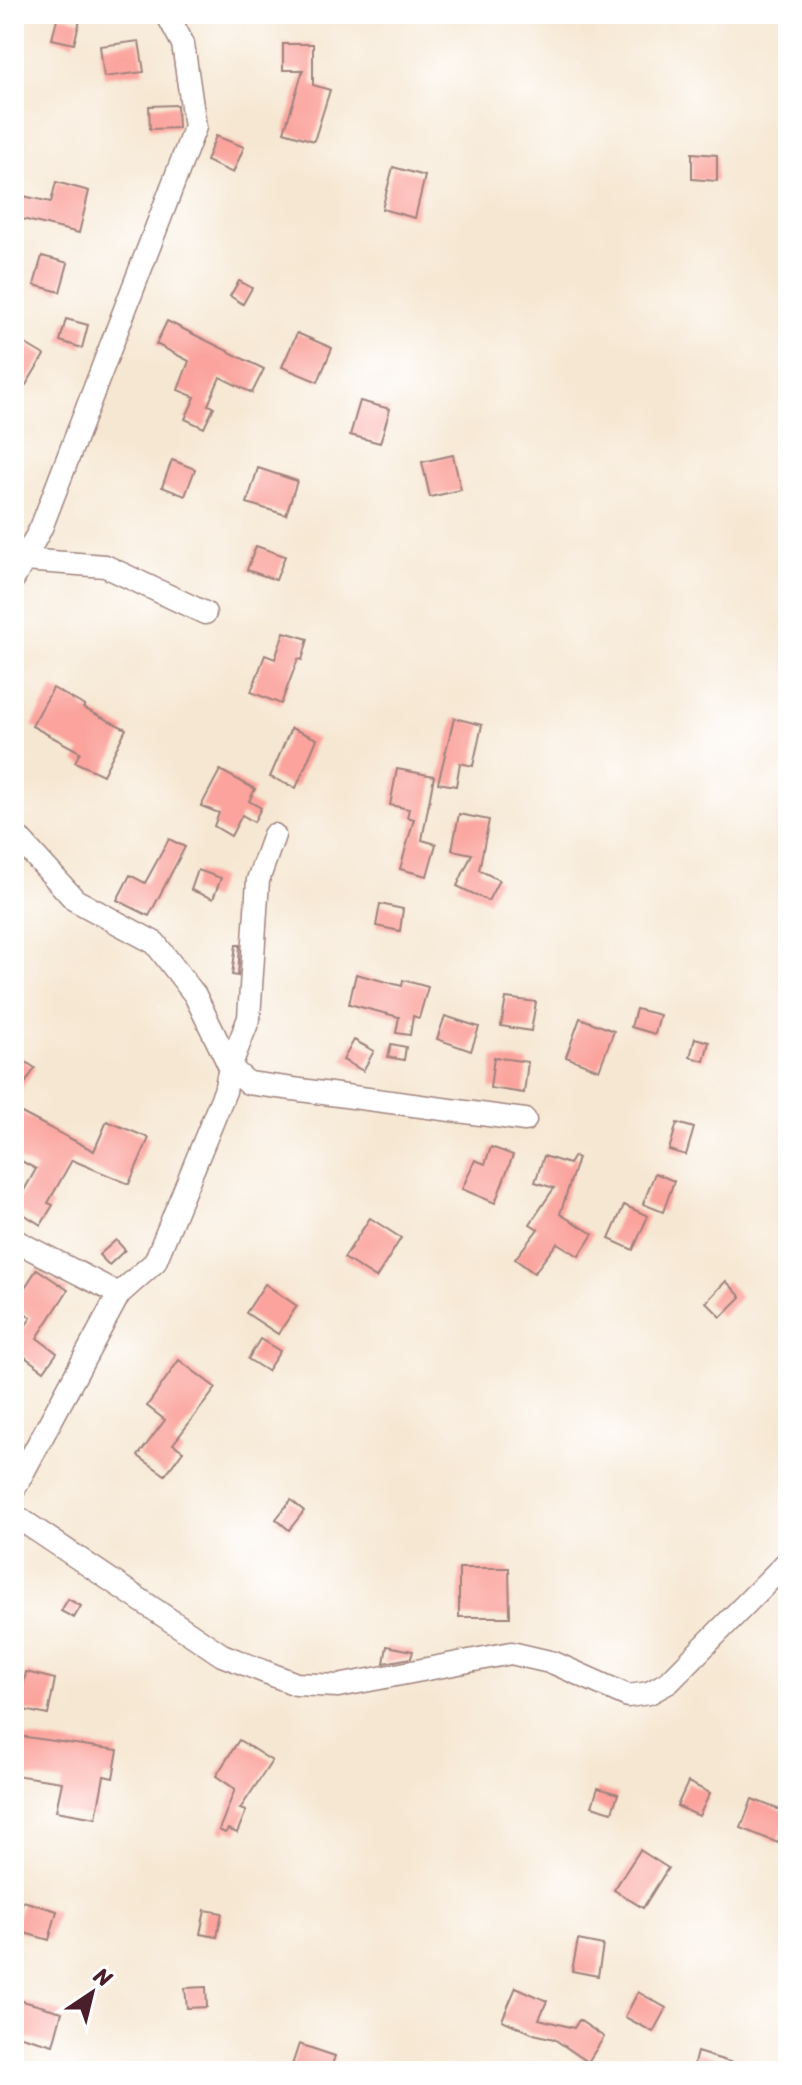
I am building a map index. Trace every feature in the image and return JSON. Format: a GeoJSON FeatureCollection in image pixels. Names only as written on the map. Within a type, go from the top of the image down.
{"type":"FeatureCollection","features":[{"type":"Feature","properties":{"kind":"street"},"geometry":{"type":"LineString","coordinates":[[19,569],[41,528],[195,127],[183,44],[167,14]]}},
{"type":"Feature","properties":{"kind":"street"},"geometry":{"type":"LineString","coordinates":[[19,569],[105,566],[205,613]]}},
{"type":"Feature","properties":{"kind":"street"},"geometry":{"type":"LineString","coordinates":[[14,833],[75,900],[155,943],[195,995],[230,1067],[248,1083],[525,1120]]}},
{"type":"Feature","properties":{"kind":"street"},"geometry":{"type":"LineString","coordinates":[[14,1489],[119,1294],[155,1262],[225,1091],[230,1067],[249,1018],[258,880],[274,835]]}},
{"type":"Feature","properties":{"kind":"street"},"geometry":{"type":"LineString","coordinates":[[14,1240],[119,1294]]}},
{"type":"Feature","properties":{"kind":"street"},"geometry":{"type":"LineString","coordinates":[[14,1515],[222,1655],[296,1684],[324,1686],[338,1686],[511,1653],[554,1663],[628,1696],[649,1693],[669,1682],[788,1561]]}},
{"type":"Feature","properties":{"kind":"building"},"geometry":{"type":"Polygon","coordinates":[[[58,15],[80,20],[74,44],[52,39],[58,15]]]}},
{"type":"Feature","properties":{"kind":"building"},"geometry":{"type":"Polygon","coordinates":[[[139,41],[144,72],[104,77],[100,46],[139,41]]]}},
{"type":"Feature","properties":{"kind":"building"},"geometry":{"type":"Polygon","coordinates":[[[283,44],[313,44],[313,85],[330,90],[314,141],[284,132],[303,70],[283,70],[283,44]]]}},
{"type":"Feature","properties":{"kind":"building"},"geometry":{"type":"Polygon","coordinates":[[[177,105],[178,128],[150,129],[149,106],[177,105]]]}},
{"type":"Feature","properties":{"kind":"building"},"geometry":{"type":"Polygon","coordinates":[[[216,136],[244,147],[233,173],[206,161],[216,136]]]}},
{"type":"Feature","properties":{"kind":"building"},"geometry":{"type":"Polygon","coordinates":[[[692,153],[717,155],[717,181],[692,179],[692,153]]]}},
{"type":"Feature","properties":{"kind":"building"},"geometry":{"type":"Polygon","coordinates":[[[393,167],[425,176],[415,218],[382,209],[393,167]]]}},
{"type":"Feature","properties":{"kind":"building"},"geometry":{"type":"Polygon","coordinates":[[[56,182],[89,191],[79,233],[14,217],[14,194],[51,202],[56,182]]]}},
{"type":"Feature","properties":{"kind":"building"},"geometry":{"type":"Polygon","coordinates":[[[42,256],[68,263],[60,292],[34,285],[42,256]]]}},
{"type":"Feature","properties":{"kind":"building"},"geometry":{"type":"Polygon","coordinates":[[[239,281],[252,288],[243,304],[230,296],[239,281]]]}},
{"type":"Feature","properties":{"kind":"building"},"geometry":{"type":"Polygon","coordinates":[[[66,319],[88,325],[82,348],[60,341],[66,319]]]}},
{"type":"Feature","properties":{"kind":"building"},"geometry":{"type":"Polygon","coordinates":[[[167,321],[264,369],[252,393],[220,377],[208,405],[214,407],[204,428],[185,419],[195,397],[178,390],[189,361],[156,344],[167,321]]]}},
{"type":"Feature","properties":{"kind":"building"},"geometry":{"type":"Polygon","coordinates":[[[297,333],[332,348],[318,382],[282,367],[297,333]]]}},
{"type":"Feature","properties":{"kind":"building"},"geometry":{"type":"Polygon","coordinates":[[[19,340],[44,355],[26,385],[14,378],[14,358],[19,340]]]}},
{"type":"Feature","properties":{"kind":"building"},"geometry":{"type":"Polygon","coordinates":[[[360,401],[390,409],[380,443],[350,435],[360,401]]]}},
{"type":"Feature","properties":{"kind":"building"},"geometry":{"type":"Polygon","coordinates":[[[453,455],[461,490],[430,497],[422,462],[453,455]]]}},
{"type":"Feature","properties":{"kind":"building"},"geometry":{"type":"Polygon","coordinates":[[[172,460],[195,469],[185,496],[162,487],[172,460]]]}},
{"type":"Feature","properties":{"kind":"building"},"geometry":{"type":"Polygon","coordinates":[[[258,468],[297,481],[286,515],[247,503],[258,468]]]}},
{"type":"Feature","properties":{"kind":"building"},"geometry":{"type":"Polygon","coordinates":[[[256,546],[285,556],[276,580],[247,570],[256,546]]]}},
{"type":"Feature","properties":{"kind":"building"},"geometry":{"type":"Polygon","coordinates":[[[284,632],[308,639],[302,660],[298,659],[281,704],[251,692],[265,655],[275,659],[284,632]]]}},
{"type":"Feature","properties":{"kind":"building"},"geometry":{"type":"Polygon","coordinates":[[[53,688],[85,706],[83,708],[126,729],[103,775],[75,762],[80,752],[32,726],[53,688]]]}},
{"type":"Feature","properties":{"kind":"building"},"geometry":{"type":"Polygon","coordinates":[[[454,718],[482,725],[473,766],[460,763],[456,786],[438,783],[454,718]]]}},
{"type":"Feature","properties":{"kind":"building"},"geometry":{"type":"Polygon","coordinates":[[[291,728],[317,739],[296,788],[270,777],[291,728]]]}},
{"type":"Feature","properties":{"kind":"building"},"geometry":{"type":"Polygon","coordinates":[[[397,769],[434,776],[422,840],[436,844],[427,876],[400,869],[414,819],[407,817],[409,809],[390,805],[397,769]]]}},
{"type":"Feature","properties":{"kind":"building"},"geometry":{"type":"Polygon","coordinates":[[[220,770],[255,789],[249,801],[261,808],[254,822],[242,815],[231,836],[214,826],[219,813],[201,806],[220,770]]]}},
{"type":"Feature","properties":{"kind":"building"},"geometry":{"type":"Polygon","coordinates":[[[459,814],[489,820],[479,870],[499,880],[488,901],[457,886],[472,854],[452,850],[459,814]]]}},
{"type":"Feature","properties":{"kind":"building"},"geometry":{"type":"Polygon","coordinates":[[[169,839],[185,847],[149,916],[117,900],[130,875],[145,883],[169,839]]]}},
{"type":"Feature","properties":{"kind":"building"},"geometry":{"type":"Polygon","coordinates":[[[198,870],[221,878],[213,899],[191,890],[198,870]]]}},
{"type":"Feature","properties":{"kind":"building"},"geometry":{"type":"Polygon","coordinates":[[[380,904],[403,909],[400,931],[376,926],[380,904]]]}},
{"type":"Feature","properties":{"kind":"building"},"geometry":{"type":"Polygon","coordinates":[[[236,945],[240,945],[238,976],[232,975],[236,945]]]}},
{"type":"Feature","properties":{"kind":"building"},"geometry":{"type":"Polygon","coordinates":[[[356,974],[402,986],[403,980],[428,987],[419,1018],[413,1016],[410,1035],[396,1033],[399,1017],[349,1004],[356,974]]]}},
{"type":"Feature","properties":{"kind":"building"},"geometry":{"type":"Polygon","coordinates":[[[506,998],[536,1002],[531,1031],[501,1026],[506,998]]]}},
{"type":"Feature","properties":{"kind":"building"},"geometry":{"type":"Polygon","coordinates":[[[636,1009],[660,1015],[655,1034],[631,1027],[636,1009]]]}},
{"type":"Feature","properties":{"kind":"building"},"geometry":{"type":"Polygon","coordinates":[[[445,1016],[479,1027],[471,1051],[437,1039],[445,1016]]]}},
{"type":"Feature","properties":{"kind":"building"},"geometry":{"type":"Polygon","coordinates":[[[580,1018],[614,1031],[599,1070],[566,1057],[580,1018]]]}},
{"type":"Feature","properties":{"kind":"building"},"geometry":{"type":"Polygon","coordinates":[[[695,1038],[709,1042],[704,1061],[690,1057],[695,1038]]]}},
{"type":"Feature","properties":{"kind":"building"},"geometry":{"type":"Polygon","coordinates":[[[354,1040],[374,1051],[363,1071],[343,1060],[354,1040]]]}},
{"type":"Feature","properties":{"kind":"building"},"geometry":{"type":"Polygon","coordinates":[[[391,1044],[406,1047],[404,1060],[388,1057],[391,1044]]]}},
{"type":"Feature","properties":{"kind":"building"},"geometry":{"type":"Polygon","coordinates":[[[14,1054],[35,1068],[14,1100],[14,1054]]]}},
{"type":"Feature","properties":{"kind":"building"},"geometry":{"type":"Polygon","coordinates":[[[494,1057],[528,1062],[524,1093],[490,1088],[494,1057]]]}},
{"type":"Feature","properties":{"kind":"building"},"geometry":{"type":"Polygon","coordinates":[[[14,1109],[94,1151],[107,1121],[149,1138],[129,1184],[72,1160],[48,1203],[53,1205],[41,1225],[14,1208],[36,1169],[14,1157],[14,1109]]]}},
{"type":"Feature","properties":{"kind":"building"},"geometry":{"type":"Polygon","coordinates":[[[677,1123],[694,1128],[686,1155],[669,1150],[677,1123]]]}},
{"type":"Feature","properties":{"kind":"building"},"geometry":{"type":"Polygon","coordinates":[[[491,1147],[513,1155],[495,1203],[462,1189],[475,1160],[485,1164],[491,1147]]]}},
{"type":"Feature","properties":{"kind":"building"},"geometry":{"type":"Polygon","coordinates":[[[544,1156],[569,1164],[574,1156],[578,1158],[560,1214],[593,1234],[579,1256],[557,1243],[534,1273],[515,1259],[538,1229],[530,1224],[554,1188],[535,1182],[544,1156]]]}},
{"type":"Feature","properties":{"kind":"building"},"geometry":{"type":"Polygon","coordinates":[[[655,1173],[674,1181],[663,1212],[643,1204],[655,1173]]]}},
{"type":"Feature","properties":{"kind":"building"},"geometry":{"type":"Polygon","coordinates":[[[624,1205],[648,1216],[633,1250],[609,1239],[624,1205]]]}},
{"type":"Feature","properties":{"kind":"building"},"geometry":{"type":"Polygon","coordinates":[[[370,1218],[401,1238],[376,1278],[344,1258],[370,1218]]]}},
{"type":"Feature","properties":{"kind":"building"},"geometry":{"type":"Polygon","coordinates":[[[116,1240],[125,1250],[109,1265],[99,1255],[116,1240]]]}},
{"type":"Feature","properties":{"kind":"building"},"geometry":{"type":"Polygon","coordinates":[[[37,1269],[68,1290],[37,1338],[57,1353],[44,1371],[14,1349],[14,1341],[31,1318],[14,1304],[37,1269]]]}},
{"type":"Feature","properties":{"kind":"building"},"geometry":{"type":"Polygon","coordinates":[[[726,1281],[741,1297],[721,1317],[706,1302],[726,1281]]]}},
{"type":"Feature","properties":{"kind":"building"},"geometry":{"type":"Polygon","coordinates":[[[265,1284],[297,1306],[278,1334],[246,1313],[265,1284]]]}},
{"type":"Feature","properties":{"kind":"building"},"geometry":{"type":"Polygon","coordinates":[[[260,1339],[280,1351],[267,1371],[248,1359],[260,1339]]]}},
{"type":"Feature","properties":{"kind":"building"},"geometry":{"type":"Polygon","coordinates":[[[179,1360],[216,1388],[173,1444],[183,1451],[165,1475],[138,1456],[165,1420],[147,1406],[179,1360]]]}},
{"type":"Feature","properties":{"kind":"building"},"geometry":{"type":"Polygon","coordinates":[[[291,1500],[304,1511],[289,1530],[276,1519],[291,1500]]]}},
{"type":"Feature","properties":{"kind":"building"},"geometry":{"type":"Polygon","coordinates":[[[459,1568],[509,1568],[510,1617],[459,1617],[459,1568]]]}},
{"type":"Feature","properties":{"kind":"building"},"geometry":{"type":"Polygon","coordinates":[[[68,1599],[81,1606],[74,1618],[61,1611],[68,1599]]]}},
{"type":"Feature","properties":{"kind":"building"},"geometry":{"type":"Polygon","coordinates":[[[387,1646],[413,1651],[411,1658],[384,1663],[387,1646]]]}},
{"type":"Feature","properties":{"kind":"building"},"geometry":{"type":"Polygon","coordinates":[[[26,1672],[55,1679],[48,1715],[19,1709],[26,1672]]]}},
{"type":"Feature","properties":{"kind":"building"},"geometry":{"type":"Polygon","coordinates":[[[19,1736],[118,1750],[113,1778],[104,1776],[96,1818],[56,1811],[62,1782],[14,1775],[19,1736]]]}},
{"type":"Feature","properties":{"kind":"building"},"geometry":{"type":"Polygon","coordinates":[[[239,1740],[272,1761],[240,1809],[246,1811],[237,1833],[228,1829],[225,1833],[219,1830],[235,1789],[216,1776],[239,1740]]]}},
{"type":"Feature","properties":{"kind":"building"},"geometry":{"type":"Polygon","coordinates":[[[688,1782],[710,1793],[699,1816],[677,1806],[688,1782]]]}},
{"type":"Feature","properties":{"kind":"building"},"geometry":{"type":"Polygon","coordinates":[[[598,1788],[618,1794],[612,1812],[592,1806],[598,1788]]]}},
{"type":"Feature","properties":{"kind":"building"},"geometry":{"type":"Polygon","coordinates":[[[752,1799],[788,1813],[778,1843],[741,1828],[752,1799]]]}},
{"type":"Feature","properties":{"kind":"building"},"geometry":{"type":"Polygon","coordinates":[[[640,1850],[668,1868],[643,1908],[614,1890],[640,1850]]]}},
{"type":"Feature","properties":{"kind":"building"},"geometry":{"type":"Polygon","coordinates":[[[23,1901],[57,1911],[49,1940],[14,1930],[23,1901]]]}},
{"type":"Feature","properties":{"kind":"building"},"geometry":{"type":"Polygon","coordinates":[[[205,1910],[222,1913],[217,1937],[200,1934],[205,1910]]]}},
{"type":"Feature","properties":{"kind":"building"},"geometry":{"type":"Polygon","coordinates":[[[578,1940],[603,1945],[598,1976],[572,1971],[578,1940]]]}},
{"type":"Feature","properties":{"kind":"building"},"geometry":{"type":"Polygon","coordinates":[[[206,1987],[207,2007],[187,2008],[185,1988],[206,1987]]]}},
{"type":"Feature","properties":{"kind":"building"},"geometry":{"type":"Polygon","coordinates":[[[516,1987],[547,2001],[539,2019],[574,2028],[579,2020],[604,2037],[588,2062],[554,2039],[502,2020],[516,1987]]]}},
{"type":"Feature","properties":{"kind":"building"},"geometry":{"type":"Polygon","coordinates":[[[638,1992],[666,2008],[653,2032],[625,2017],[638,1992]]]}},
{"type":"Feature","properties":{"kind":"building"},"geometry":{"type":"Polygon","coordinates":[[[19,2000],[62,2012],[53,2045],[14,2034],[19,2000]]]}},
{"type":"Feature","properties":{"kind":"building"},"geometry":{"type":"Polygon","coordinates":[[[299,2044],[335,2056],[330,2071],[290,2071],[299,2044]]]}},
{"type":"Feature","properties":{"kind":"building"},"geometry":{"type":"Polygon","coordinates":[[[697,2052],[749,2068],[748,2071],[692,2071],[697,2052]]]}}]}
